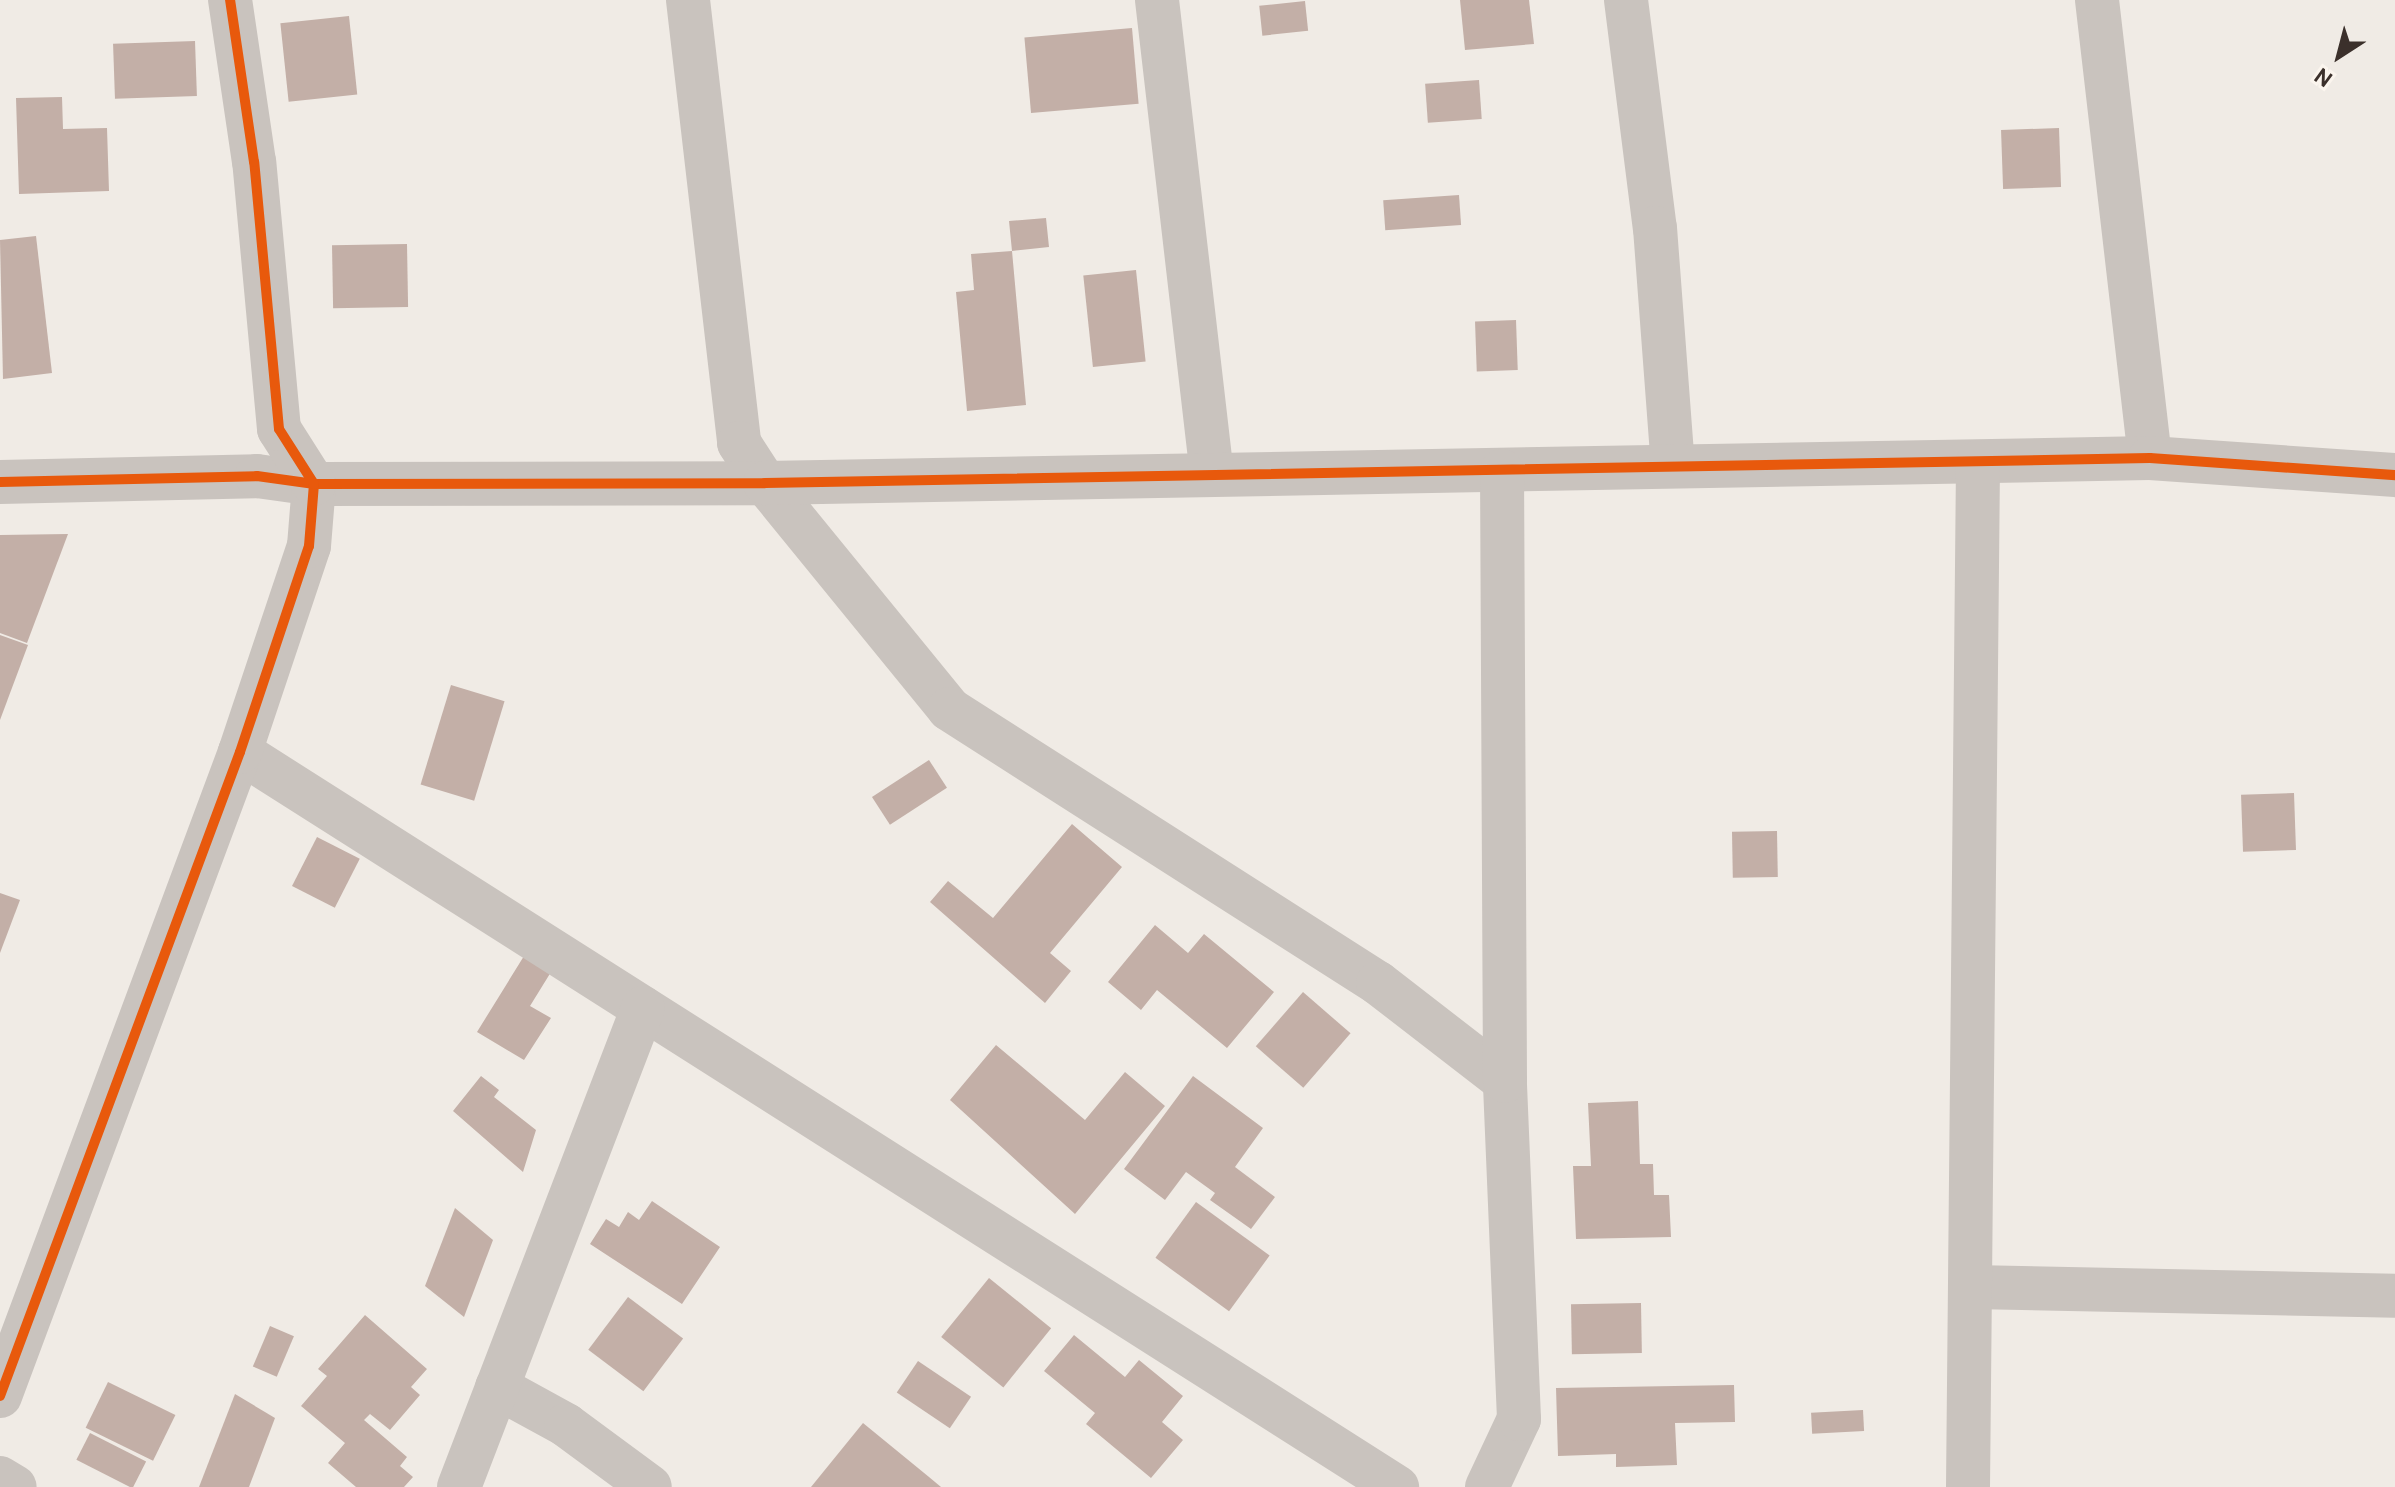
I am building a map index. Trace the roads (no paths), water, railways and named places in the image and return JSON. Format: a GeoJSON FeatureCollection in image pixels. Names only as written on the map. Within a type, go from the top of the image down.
{"type":"FeatureCollection","features":[{"type":"Feature","properties":{"kind":"street"},"geometry":{"type":"LineString","coordinates":[[0,1396],[240,752],[309,546],[314,484],[279,429],[254,162],[230,0]]}},
{"type":"Feature","properties":{"kind":"street"},"geometry":{"type":"LineString","coordinates":[[688,0],[739,443],[765,483],[949,709],[1378,983],[1505,1081]]}},
{"type":"Feature","properties":{"kind":"street"},"geometry":{"type":"LineString","coordinates":[[1157,0],[1212,474]]}},
{"type":"Feature","properties":{"kind":"street"},"geometry":{"type":"LineString","coordinates":[[1626,0],[1655,228],[1673,465]]}},
{"type":"Feature","properties":{"kind":"street"},"geometry":{"type":"LineString","coordinates":[[2097,0],[2150,458]]}},
{"type":"Feature","properties":{"kind":"street"},"geometry":{"type":"LineString","coordinates":[[0,482],[257,476],[314,484],[765,483],[2150,458],[2395,475]]}},
{"type":"Feature","properties":{"kind":"street"},"geometry":{"type":"LineString","coordinates":[[1968,1487],[1978,462]]}},
{"type":"Feature","properties":{"kind":"street"},"geometry":{"type":"LineString","coordinates":[[1487,1487],[1519,1419],[1505,1081],[1502,471]]}},
{"type":"Feature","properties":{"kind":"street"},"geometry":{"type":"LineString","coordinates":[[240,752],[1397,1487]]}},
{"type":"Feature","properties":{"kind":"street"},"geometry":{"type":"LineString","coordinates":[[459,1487],[643,1008]]}},
{"type":"Feature","properties":{"kind":"street"},"geometry":{"type":"LineString","coordinates":[[1972,1287],[2395,1296]]}},
{"type":"Feature","properties":{"kind":"street"},"geometry":{"type":"LineString","coordinates":[[497,1387],[566,1425],[650,1487]]}},
{"type":"Feature","properties":{"kind":"street"},"geometry":{"type":"LineString","coordinates":[[0,1478],[15,1487]]}}]}
